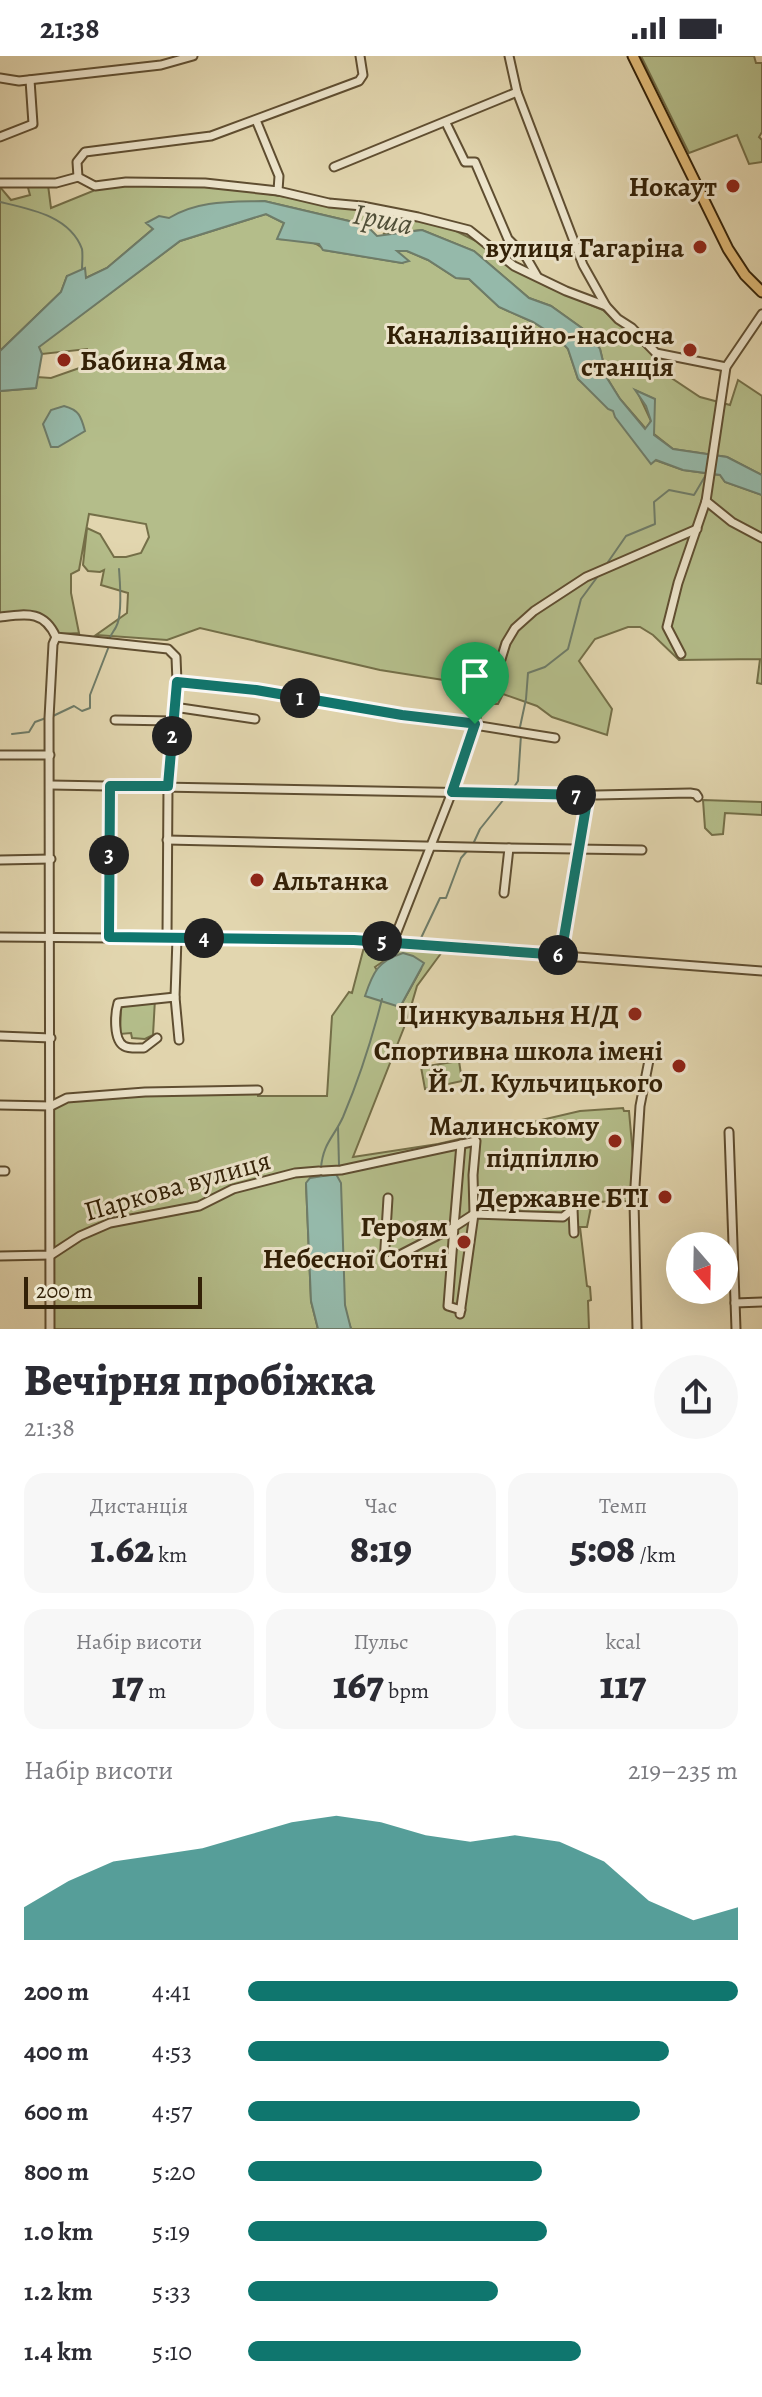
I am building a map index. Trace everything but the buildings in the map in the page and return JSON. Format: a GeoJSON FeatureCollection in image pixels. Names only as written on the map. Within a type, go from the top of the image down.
{"type":"FeatureCollection","features":[{"type":"Feature","properties":{"kind":"main road"},"geometry":{"type":"LineString","coordinates":[[633,56],[723,240],[745,275],[762,292]]}},
{"type":"Feature","properties":{"kind":"street"},"geometry":{"type":"LineString","coordinates":[[0,78],[30,80],[161,65],[193,56]]}},
{"type":"Feature","properties":{"kind":"street"},"geometry":{"type":"LineString","coordinates":[[78,177],[78,158],[91,150],[199,139],[359,81],[363,75],[360,56]]}},
{"type":"Feature","properties":{"kind":"street"},"geometry":{"type":"LineString","coordinates":[[509,56],[517,92],[583,265],[606,306],[656,353],[726,367]]}},
{"type":"Feature","properties":{"kind":"street"},"geometry":{"type":"LineString","coordinates":[[0,137],[33,124],[30,80]]}},
{"type":"Feature","properties":{"kind":"street"},"geometry":{"type":"LineString","coordinates":[[334,167],[517,92]]}},
{"type":"Feature","properties":{"kind":"street"},"geometry":{"type":"LineString","coordinates":[[256,120],[279,176],[278,191]]}},
{"type":"Feature","properties":{"kind":"street"},"geometry":{"type":"LineString","coordinates":[[446,123],[465,162],[475,162],[508,239],[526,257],[538,278]]}},
{"type":"Feature","properties":{"kind":"street"},"geometry":{"type":"LineString","coordinates":[[0,183],[56,183],[78,177],[95,186],[126,182],[205,183],[278,191],[329,203],[418,217],[469,230],[514,266],[606,306]]}},
{"type":"Feature","properties":{"kind":"street"},"geometry":{"type":"LineString","coordinates":[[681,654],[667,627],[678,583],[706,501],[726,367],[760,315]]}},
{"type":"Feature","properties":{"kind":"street"},"geometry":{"type":"LineString","coordinates":[[706,501],[732,522],[762,538]]}},
{"type":"Feature","properties":{"kind":"street"},"geometry":{"type":"LineString","coordinates":[[393,942],[452,792],[479,708],[498,674],[508,639],[523,619],[586,577],[697,529]]}},
{"type":"Feature","properties":{"kind":"street"},"geometry":{"type":"LineString","coordinates":[[0,617],[38,617],[47,622],[56,637],[51,659],[50,755],[50,1329]]}},
{"type":"Feature","properties":{"kind":"street"},"geometry":{"type":"LineString","coordinates":[[56,637],[168,649],[178,662],[168,786],[167,937]]}},
{"type":"Feature","properties":{"kind":"street"},"geometry":{"type":"LineString","coordinates":[[177,682],[256,690],[555,738]]}},
{"type":"Feature","properties":{"kind":"street"},"geometry":{"type":"LineString","coordinates":[[174,707],[255,719]]}},
{"type":"Feature","properties":{"kind":"street"},"geometry":{"type":"LineString","coordinates":[[115,720],[173,721]]}},
{"type":"Feature","properties":{"kind":"street"},"geometry":{"type":"LineString","coordinates":[[0,755],[50,755]]}},
{"type":"Feature","properties":{"kind":"street"},"geometry":{"type":"LineString","coordinates":[[51,785],[588,795],[690,793],[698,797]]}},
{"type":"Feature","properties":{"kind":"street"},"geometry":{"type":"LineString","coordinates":[[109,937],[110,786]]}},
{"type":"Feature","properties":{"kind":"street"},"geometry":{"type":"LineString","coordinates":[[561,955],[588,795]]}},
{"type":"Feature","properties":{"kind":"street"},"geometry":{"type":"LineString","coordinates":[[167,840],[642,850]]}},
{"type":"Feature","properties":{"kind":"street"},"geometry":{"type":"LineString","coordinates":[[504,893],[509,848]]}},
{"type":"Feature","properties":{"kind":"street"},"geometry":{"type":"LineString","coordinates":[[0,860],[51,859]]}},
{"type":"Feature","properties":{"kind":"street"},"geometry":{"type":"LineString","coordinates":[[0,937],[331,939],[762,971]]}},
{"type":"Feature","properties":{"kind":"street"},"geometry":{"type":"LineString","coordinates":[[177,938],[175,997],[179,1040]]}},
{"type":"Feature","properties":{"kind":"street"},"geometry":{"type":"LineString","coordinates":[[157,1038],[144,1048],[125,1047],[119,1040],[117,1004],[126,1000],[175,997]]}},
{"type":"Feature","properties":{"kind":"street"},"geometry":{"type":"LineString","coordinates":[[0,1036],[51,1038]]}},
{"type":"Feature","properties":{"kind":"street"},"geometry":{"type":"LineString","coordinates":[[637,1329],[634,1202],[640,1106],[651,1050]]}},
{"type":"Feature","properties":{"kind":"street"},"geometry":{"type":"LineString","coordinates":[[0,1105],[51,1106],[67,1098],[133,1092],[258,1090]]}},
{"type":"Feature","properties":{"kind":"street"},"geometry":{"type":"LineString","coordinates":[[729,1132],[733,1232]]}},
{"type":"Feature","properties":{"kind":"street"},"geometry":{"type":"LineString","coordinates":[[476,1141],[473,1178],[474,1214],[461,1312],[448,1306],[456,1189],[461,1144],[476,1141]]}},
{"type":"Feature","properties":{"kind":"street","name":"Паркова вулиця"},"geometry":{"type":"LineString","coordinates":[[51,1255],[80,1236],[110,1223],[199,1206],[233,1189],[295,1173],[341,1170],[461,1144]]}},
{"type":"Feature","properties":{"kind":"street"},"geometry":{"type":"LineString","coordinates":[[456,1189],[473,1178]]}},
{"type":"Feature","properties":{"kind":"street"},"geometry":{"type":"LineString","coordinates":[[388,1198],[384,1263],[464,1223],[474,1214],[563,1217],[573,1209],[574,1233]]}},
{"type":"Feature","properties":{"kind":"street"},"geometry":{"type":"LineString","coordinates":[[0,1256],[51,1255]]}},
{"type":"Feature","properties":{"kind":"street"},"geometry":{"type":"LineString","coordinates":[[738,1303],[762,1302]]}},
{"type":"Feature","properties":{"kind":"street"},"geometry":{"type":"LineString","coordinates":[[735,1304],[736,1329]]}},
{"type":"Feature","properties":{"kind":"green space"},"geometry":{"type":"Polygon","coordinates":[[[641,56],[754,56],[756,63],[762,63],[762,132],[759,137],[762,140],[762,162],[749,164],[737,135],[689,153],[641,56]]]}},
{"type":"Feature","properties":{"kind":"green space"},"geometry":{"type":"Polygon","coordinates":[[[27,184],[48,185],[51,208],[93,191],[97,184],[219,186],[380,212],[383,222],[366,225],[264,201],[147,223],[154,228],[107,268],[86,278],[85,275],[67,276],[61,292],[0,351],[0,187],[11,200],[30,195],[27,184]]]}},
{"type":"Feature","properties":{"kind":"green space"},"geometry":{"type":"Polygon","coordinates":[[[266,214],[284,223],[278,239],[309,242],[324,250],[402,263],[395,250],[407,251],[456,278],[469,279],[499,307],[558,337],[568,349],[578,379],[614,410],[651,463],[655,460],[683,470],[720,475],[725,482],[762,495],[762,684],[757,683],[760,659],[679,660],[653,635],[640,627],[628,627],[595,639],[579,661],[612,709],[607,735],[552,717],[537,706],[503,694],[498,704],[482,704],[488,687],[380,670],[200,628],[167,640],[96,635],[127,613],[128,593],[101,585],[104,570],[88,571],[83,565],[87,528],[100,534],[114,557],[141,553],[149,537],[146,524],[89,514],[79,570],[71,574],[71,593],[79,633],[59,634],[44,616],[0,615],[0,391],[36,388],[37,377],[51,378],[88,365],[87,349],[42,354],[38,347],[180,241],[266,214]]]}},
{"type":"Feature","properties":{"kind":"green space"},"geometry":{"type":"Polygon","coordinates":[[[410,218],[446,226],[480,243],[507,265],[548,287],[603,310],[659,360],[658,369],[700,397],[730,405],[738,380],[762,396],[762,475],[727,457],[673,449],[654,434],[654,399],[637,391],[651,421],[646,429],[620,399],[607,378],[600,349],[586,331],[551,306],[529,298],[474,251],[422,230],[383,234],[410,218]]]}},
{"type":"Feature","properties":{"kind":"green space"},"geometry":{"type":"Polygon","coordinates":[[[703,800],[762,802],[762,815],[725,813],[723,834],[712,835],[705,828],[703,800]]]}},
{"type":"Feature","properties":{"kind":"green space"},"geometry":{"type":"Polygon","coordinates":[[[364,947],[442,952],[417,986],[407,1020],[353,1157],[438,1144],[580,1111],[623,1108],[629,1111],[633,1156],[630,1201],[592,1202],[587,1227],[580,1227],[587,1286],[590,1287],[589,1329],[351,1329],[306,1183],[311,1301],[318,1329],[50,1329],[51,1106],[67,1098],[258,1090],[258,1096],[327,1096],[332,1016],[349,992],[352,993],[364,947]],[[388,958],[375,967],[400,1007],[421,969],[388,958]]]}},
{"type":"Feature","properties":{"kind":"green space"},"geometry":{"type":"Polygon","coordinates":[[[155,999],[153,1035],[145,1039],[132,1038],[131,1033],[120,1034],[121,1004],[155,999]]]}},
{"type":"Feature","properties":{"kind":"green space"},"geometry":{"type":"Polygon","coordinates":[[[459,1061],[462,1081],[425,1089],[421,1067],[459,1061]]]}},
{"type":"Feature","properties":{"kind":"shaded area","name":"Ірша"},"geometry":{"type":"Polygon","coordinates":[[[264,201],[366,225],[377,236],[422,230],[474,251],[529,298],[551,306],[586,331],[600,349],[607,378],[645,429],[651,421],[646,406],[635,390],[655,399],[654,435],[673,449],[727,457],[762,475],[762,495],[725,482],[720,475],[683,470],[656,460],[651,464],[613,411],[578,379],[568,349],[558,338],[533,322],[499,307],[469,279],[456,278],[407,251],[397,251],[409,261],[402,263],[323,250],[319,244],[277,239],[284,223],[266,214],[180,241],[39,347],[42,354],[36,388],[0,391],[0,351],[61,292],[67,276],[85,268],[86,278],[107,268],[153,229],[146,223],[159,216],[169,218],[191,208],[215,203],[264,201]]]}},
{"type":"Feature","properties":{"kind":"shaded area"},"geometry":{"type":"Polygon","coordinates":[[[64,406],[79,414],[85,431],[58,447],[51,447],[43,424],[51,410],[64,406]]]}},
{"type":"Feature","properties":{"kind":"shaded area"},"geometry":{"type":"Polygon","coordinates":[[[403,953],[424,963],[400,1007],[365,996],[378,968],[403,953]]]}},
{"type":"Feature","properties":{"kind":"shaded area"},"geometry":{"type":"Polygon","coordinates":[[[336,1174],[341,1183],[345,1305],[351,1329],[318,1329],[311,1301],[306,1183],[310,1178],[336,1174]]]}},
{"type":"Feature","properties":{"kind":"waterway"},"geometry":{"type":"LineString","coordinates":[[0,202],[59,221],[82,249],[82,269]]}},
{"type":"Feature","properties":{"kind":"waterway"},"geometry":{"type":"LineString","coordinates":[[608,562],[626,536],[655,524],[654,502],[669,490],[694,495],[707,473]]}},
{"type":"Feature","properties":{"kind":"waterway"},"geometry":{"type":"LineString","coordinates":[[110,638],[120,615],[119,569]]}},
{"type":"Feature","properties":{"kind":"waterway"},"geometry":{"type":"LineString","coordinates":[[520,727],[528,673],[545,667],[568,649],[581,599],[598,576]]}},
{"type":"Feature","properties":{"kind":"waterway"},"geometry":{"type":"LineString","coordinates":[[53,716],[74,706],[82,711],[90,708],[90,695],[109,646]]}},
{"type":"Feature","properties":{"kind":"waterway"},"geometry":{"type":"LineString","coordinates":[[12,734],[29,732],[35,722],[46,718]]}},
{"type":"Feature","properties":{"kind":"waterway"},"geometry":{"type":"LineString","coordinates":[[514,787],[518,781],[521,735]]}},
{"type":"Feature","properties":{"kind":"waterway"},"geometry":{"type":"LineString","coordinates":[[474,842],[480,829],[504,799]]}},
{"type":"Feature","properties":{"kind":"waterway"},"geometry":{"type":"LineString","coordinates":[[421,938],[440,898],[446,898],[461,858],[468,850]]}},
{"type":"Feature","properties":{"kind":"waterway"},"geometry":{"type":"LineString","coordinates":[[321,1168],[326,1146],[343,1117],[360,1074],[382,999]]}},
{"type":"Feature","properties":{"kind":"waterway"},"geometry":{"type":"LineString","coordinates":[[338,1127],[339,1165]]}},
{"type":"Feature","properties":{"kind":"place","name":"Нокаут"},"geometry":{"type":"Point","coordinates":[733,186]}},
{"type":"Feature","properties":{"kind":"place","name":"вулиця Гагаріна"},"geometry":{"type":"Point","coordinates":[700,247]}},
{"type":"Feature","properties":{"kind":"place","name":"Каналізаційно-насосна станція"},"geometry":{"type":"Point","coordinates":[690,350]}},
{"type":"Feature","properties":{"kind":"place","name":"Бабина Яма"},"geometry":{"type":"Point","coordinates":[64,360]}},
{"type":"Feature","properties":{"kind":"place","name":"Альтанка"},"geometry":{"type":"Point","coordinates":[257,880]}},
{"type":"Feature","properties":{"kind":"place","name":"Цинкувальня Н/Д"},"geometry":{"type":"Point","coordinates":[635,1014]}},
{"type":"Feature","properties":{"kind":"place","name":"Спортивна школа імені Й. Л. Кульчицького"},"geometry":{"type":"Point","coordinates":[679,1066]}},
{"type":"Feature","properties":{"kind":"place","name":"Малинському підпіллю"},"geometry":{"type":"Point","coordinates":[615,1141]}},
{"type":"Feature","properties":{"kind":"place","name":"Державне БТІ"},"geometry":{"type":"Point","coordinates":[665,1197]}},
{"type":"Feature","properties":{"kind":"place","name":"Героям Небесної Сотні"},"geometry":{"type":"Point","coordinates":[464,1242]}},
{"type":"Feature","properties":{"kind":"route"},"geometry":{"type":"LineString","coordinates":[[177,682],[256,690],[335,705],[475,724],[452,792],[588,795],[561,955],[354,940],[109,937],[110,786],[168,786],[177,682]]}}]}
